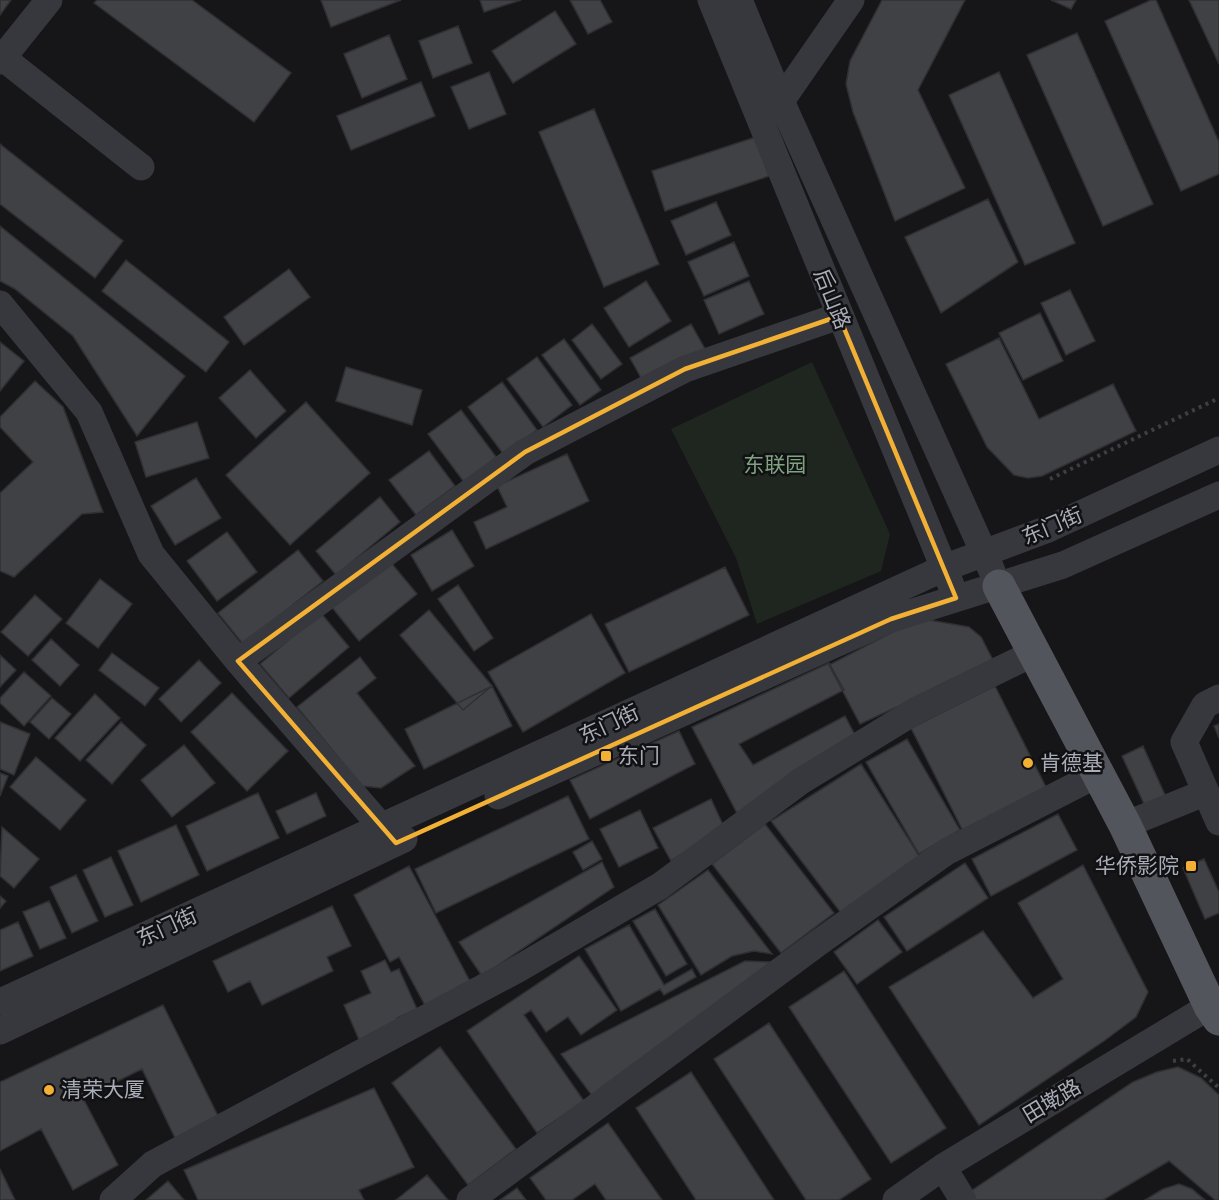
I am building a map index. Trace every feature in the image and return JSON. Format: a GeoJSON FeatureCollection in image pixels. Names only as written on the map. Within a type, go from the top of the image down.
{"type":"FeatureCollection","features":[{"type":"Feature","properties":{"kind":"main road"},"geometry":{"type":"LineString","coordinates":[[999,586],[1036,652],[1125,825],[1215,1012]]}},
{"type":"Feature","properties":{"kind":"street"},"geometry":{"type":"LineString","coordinates":[[49,0],[1,59],[141,167]]}},
{"type":"Feature","properties":{"kind":"street","name":"后山路"},"geometry":{"type":"LineString","coordinates":[[711,0],[956,598]]}},
{"type":"Feature","properties":{"kind":"street","name":"后山路"},"geometry":{"type":"LineString","coordinates":[[740,0],[781,101],[999,586]]}},
{"type":"Feature","properties":{"kind":"street"},"geometry":{"type":"LineString","coordinates":[[758,116],[781,101],[851,0]]}},
{"type":"Feature","properties":{"kind":"street"},"geometry":{"type":"LineString","coordinates":[[0,304],[89,412],[151,554],[238,661],[389,836]]}},
{"type":"Feature","properties":{"kind":"street"},"geometry":{"type":"LineString","coordinates":[[238,661],[525,452],[685,369],[839,316]]}},
{"type":"Feature","properties":{"kind":"street","name":"东门街"},"geometry":{"type":"LineString","coordinates":[[0,1031],[389,836],[944,568],[984,555],[1048,529],[1219,450]]}},
{"type":"Feature","properties":{"kind":"street","name":"东门街"},"geometry":{"type":"LineString","coordinates":[[0,1002],[891,619],[1063,565],[1219,495]]}},
{"type":"Feature","properties":{"kind":"street"},"geometry":{"type":"LineString","coordinates":[[113,1200],[153,1164],[518,969],[660,886],[801,781],[917,710],[1036,652]]}},
{"type":"Feature","properties":{"kind":"street"},"geometry":{"type":"LineString","coordinates":[[1219,698],[1205,705],[1184,742],[1204,793],[1219,822]]}},
{"type":"Feature","properties":{"kind":"street"},"geometry":{"type":"LineString","coordinates":[[470,1200],[818,943],[946,852],[1098,774]]}},
{"type":"Feature","properties":{"kind":"street"},"geometry":{"type":"LineString","coordinates":[[1125,825],[1204,793]]}},
{"type":"Feature","properties":{"kind":"street","name":"田墘路"},"geometry":{"type":"LineString","coordinates":[[896,1200],[943,1167],[1215,1012]]}},
{"type":"Feature","properties":{"kind":"street"},"geometry":{"type":"LineString","coordinates":[[943,1167],[963,1200]]}},
{"type":"Feature","properties":{"kind":"path"},"geometry":{"type":"LineString","coordinates":[[1050,479],[1219,398]]}},
{"type":"Feature","properties":{"kind":"highlighted area"},"geometry":{"type":"Polygon","coordinates":[[[839,316],[956,598],[891,619],[396,843],[238,661],[525,452],[685,369],[839,316]]]}},
{"type":"Feature","properties":{"kind":"green space","name":"东联园"},"geometry":{"type":"Polygon","coordinates":[[[812,362],[890,534],[881,571],[757,624],[736,558],[671,429],[812,362]]]}},
{"type":"Feature","properties":{"kind":"building"},"geometry":{"type":"Polygon","coordinates":[[[0,0],[11,0],[0,15],[0,0]]]}},
{"type":"Feature","properties":{"kind":"building"},"geometry":{"type":"Polygon","coordinates":[[[97,0],[192,0],[291,73],[254,122],[94,3],[97,0]]]}},
{"type":"Feature","properties":{"kind":"building"},"geometry":{"type":"Polygon","coordinates":[[[321,0],[401,0],[331,27],[321,0]]]}},
{"type":"Feature","properties":{"kind":"building"},"geometry":{"type":"Polygon","coordinates":[[[480,0],[521,0],[484,12],[480,0]]]}},
{"type":"Feature","properties":{"kind":"building"},"geometry":{"type":"Polygon","coordinates":[[[570,0],[600,0],[612,22],[588,34],[570,0]]]}},
{"type":"Feature","properties":{"kind":"building"},"geometry":{"type":"Polygon","coordinates":[[[882,0],[965,0],[918,90],[965,188],[895,221],[853,112],[846,84],[850,61],[882,0]]]}},
{"type":"Feature","properties":{"kind":"building"},"geometry":{"type":"Polygon","coordinates":[[[1051,0],[1076,0],[1071,9],[1051,0]]]}},
{"type":"Feature","properties":{"kind":"building"},"geometry":{"type":"Polygon","coordinates":[[[1151,0],[1156,0],[1219,142],[1219,174],[1181,191],[1105,21],[1151,0]]]}},
{"type":"Feature","properties":{"kind":"building"},"geometry":{"type":"Polygon","coordinates":[[[1189,0],[1219,0],[1219,64],[1189,0]]]}},
{"type":"Feature","properties":{"kind":"building"},"geometry":{"type":"Polygon","coordinates":[[[555,11],[576,44],[513,83],[492,51],[555,11]]]}},
{"type":"Feature","properties":{"kind":"building"},"geometry":{"type":"Polygon","coordinates":[[[458,26],[472,63],[433,78],[419,41],[458,26]]]}},
{"type":"Feature","properties":{"kind":"building"},"geometry":{"type":"Polygon","coordinates":[[[1077,33],[1153,204],[1103,226],[1027,55],[1077,33]]]}},
{"type":"Feature","properties":{"kind":"building"},"geometry":{"type":"Polygon","coordinates":[[[389,35],[407,79],[362,98],[344,54],[389,35]]]}},
{"type":"Feature","properties":{"kind":"building"},"geometry":{"type":"Polygon","coordinates":[[[489,72],[506,114],[469,129],[451,87],[489,72]]]}},
{"type":"Feature","properties":{"kind":"building"},"geometry":{"type":"Polygon","coordinates":[[[999,72],[1075,243],[1025,265],[949,95],[999,72]]]}},
{"type":"Feature","properties":{"kind":"building"},"geometry":{"type":"Polygon","coordinates":[[[421,82],[435,116],[351,150],[337,116],[421,82]]]}},
{"type":"Feature","properties":{"kind":"building"},"geometry":{"type":"Polygon","coordinates":[[[594,109],[659,264],[604,287],[539,132],[594,109]]]}},
{"type":"Feature","properties":{"kind":"building"},"geometry":{"type":"Polygon","coordinates":[[[756,137],[769,176],[665,211],[652,171],[756,137]]]}},
{"type":"Feature","properties":{"kind":"building"},"geometry":{"type":"Polygon","coordinates":[[[0,144],[123,241],[95,278],[0,204],[0,144]]]}},
{"type":"Feature","properties":{"kind":"building"},"geometry":{"type":"Polygon","coordinates":[[[988,199],[1018,262],[941,313],[905,237],[988,199]]]}},
{"type":"Feature","properties":{"kind":"building"},"geometry":{"type":"Polygon","coordinates":[[[716,202],[731,235],[686,255],[671,221],[716,202]]]}},
{"type":"Feature","properties":{"kind":"building"},"geometry":{"type":"Polygon","coordinates":[[[0,226],[185,376],[137,436],[73,336],[15,289],[0,281],[0,226]]]}},
{"type":"Feature","properties":{"kind":"building"},"geometry":{"type":"Polygon","coordinates":[[[734,242],[749,276],[704,296],[688,262],[734,242]]]}},
{"type":"Feature","properties":{"kind":"building"},"geometry":{"type":"Polygon","coordinates":[[[126,260],[229,342],[206,372],[102,291],[126,260]]]}},
{"type":"Feature","properties":{"kind":"building"},"geometry":{"type":"Polygon","coordinates":[[[289,269],[310,297],[244,345],[224,317],[289,269]]]}},
{"type":"Feature","properties":{"kind":"building"},"geometry":{"type":"Polygon","coordinates":[[[646,281],[671,321],[629,347],[604,308],[646,281]]]}},
{"type":"Feature","properties":{"kind":"building"},"geometry":{"type":"Polygon","coordinates":[[[749,281],[764,314],[719,334],[704,300],[749,281]]]}},
{"type":"Feature","properties":{"kind":"building"},"geometry":{"type":"Polygon","coordinates":[[[1070,290],[1095,341],[1066,355],[1041,303],[1070,290]]]}},
{"type":"Feature","properties":{"kind":"building"},"geometry":{"type":"Polygon","coordinates":[[[1040,313],[1063,361],[1023,380],[999,333],[1040,313]]]}},
{"type":"Feature","properties":{"kind":"building"},"geometry":{"type":"Polygon","coordinates":[[[592,324],[622,364],[601,379],[572,340],[592,324]]]}},
{"type":"Feature","properties":{"kind":"building"},"geometry":{"type":"Polygon","coordinates":[[[691,324],[705,349],[644,383],[630,358],[691,324]]]}},
{"type":"Feature","properties":{"kind":"building"},"geometry":{"type":"Polygon","coordinates":[[[999,338],[1039,419],[1113,384],[1136,431],[1042,476],[1028,478],[1014,475],[987,447],[946,364],[999,338]]]}},
{"type":"Feature","properties":{"kind":"building"},"geometry":{"type":"Polygon","coordinates":[[[564,339],[601,390],[580,405],[542,355],[564,339]]]}},
{"type":"Feature","properties":{"kind":"building"},"geometry":{"type":"Polygon","coordinates":[[[0,342],[24,361],[0,391],[0,342]]]}},
{"type":"Feature","properties":{"kind":"building"},"geometry":{"type":"Polygon","coordinates":[[[537,357],[572,405],[543,427],[507,379],[537,357]]]}},
{"type":"Feature","properties":{"kind":"building"},"geometry":{"type":"Polygon","coordinates":[[[346,367],[422,390],[412,425],[336,401],[346,367]]]}},
{"type":"Feature","properties":{"kind":"building"},"geometry":{"type":"Polygon","coordinates":[[[250,370],[286,411],[256,438],[219,398],[250,370]]]}},
{"type":"Feature","properties":{"kind":"building"},"geometry":{"type":"Polygon","coordinates":[[[35,381],[63,407],[103,512],[82,514],[14,577],[0,571],[0,493],[33,462],[0,427],[0,417],[35,381]]]}},
{"type":"Feature","properties":{"kind":"building"},"geometry":{"type":"Polygon","coordinates":[[[502,382],[537,430],[504,455],[468,407],[502,382]]]}},
{"type":"Feature","properties":{"kind":"building"},"geometry":{"type":"Polygon","coordinates":[[[306,402],[370,473],[290,545],[226,475],[306,402]]]}},
{"type":"Feature","properties":{"kind":"building"},"geometry":{"type":"Polygon","coordinates":[[[461,410],[497,458],[464,482],[428,434],[461,410]]]}},
{"type":"Feature","properties":{"kind":"building"},"geometry":{"type":"Polygon","coordinates":[[[197,422],[209,458],[146,477],[135,442],[197,422]]]}},
{"type":"Feature","properties":{"kind":"building"},"geometry":{"type":"Polygon","coordinates":[[[429,451],[455,486],[416,515],[389,480],[429,451]]]}},
{"type":"Feature","properties":{"kind":"building"},"geometry":{"type":"Polygon","coordinates":[[[567,454],[589,501],[486,549],[474,522],[507,507],[497,486],[567,454]]]}},
{"type":"Feature","properties":{"kind":"building"},"geometry":{"type":"Polygon","coordinates":[[[196,478],[221,518],[175,545],[151,506],[196,478]]]}},
{"type":"Feature","properties":{"kind":"building"},"geometry":{"type":"Polygon","coordinates":[[[380,497],[400,522],[336,575],[316,551],[380,497]]]}},
{"type":"Feature","properties":{"kind":"building"},"geometry":{"type":"Polygon","coordinates":[[[452,530],[474,566],[432,591],[411,555],[452,530]]]}},
{"type":"Feature","properties":{"kind":"building"},"geometry":{"type":"Polygon","coordinates":[[[227,532],[257,572],[217,601],[187,561],[227,532]]]}},
{"type":"Feature","properties":{"kind":"building"},"geometry":{"type":"Polygon","coordinates":[[[298,550],[323,581],[243,644],[218,613],[298,550]]]}},
{"type":"Feature","properties":{"kind":"building"},"geometry":{"type":"Polygon","coordinates":[[[388,559],[417,594],[359,641],[331,606],[388,559]]]}},
{"type":"Feature","properties":{"kind":"building"},"geometry":{"type":"Polygon","coordinates":[[[725,567],[749,615],[629,672],[605,624],[725,567]]]}},
{"type":"Feature","properties":{"kind":"building"},"geometry":{"type":"Polygon","coordinates":[[[100,579],[132,604],[98,648],[66,623],[100,579]]]}},
{"type":"Feature","properties":{"kind":"building"},"geometry":{"type":"Polygon","coordinates":[[[458,585],[493,638],[474,651],[438,599],[458,585]]]}},
{"type":"Feature","properties":{"kind":"building"},"geometry":{"type":"Polygon","coordinates":[[[35,595],[62,619],[28,656],[1,632],[35,595]]]}},
{"type":"Feature","properties":{"kind":"building"},"geometry":{"type":"Polygon","coordinates":[[[429,610],[492,686],[463,710],[400,635],[429,610]]]}},
{"type":"Feature","properties":{"kind":"building"},"geometry":{"type":"Polygon","coordinates":[[[321,613],[349,647],[289,698],[260,664],[321,613]]]}},
{"type":"Feature","properties":{"kind":"building"},"geometry":{"type":"Polygon","coordinates":[[[591,614],[625,673],[523,732],[488,672],[591,614]]]}},
{"type":"Feature","properties":{"kind":"building"},"geometry":{"type":"Polygon","coordinates":[[[929,620],[969,627],[981,637],[994,662],[860,724],[829,665],[904,626],[929,620]]]}},
{"type":"Feature","properties":{"kind":"building"},"geometry":{"type":"Polygon","coordinates":[[[51,639],[79,665],[60,686],[32,660],[51,639]]]}},
{"type":"Feature","properties":{"kind":"building"},"geometry":{"type":"Polygon","coordinates":[[[112,653],[159,688],[145,706],[99,670],[112,653]]]}},
{"type":"Feature","properties":{"kind":"building"},"geometry":{"type":"Polygon","coordinates":[[[0,655],[16,670],[0,687],[0,655]]]}},
{"type":"Feature","properties":{"kind":"building"},"geometry":{"type":"Polygon","coordinates":[[[360,657],[376,678],[357,693],[415,766],[381,788],[362,786],[297,707],[360,657]]]}},
{"type":"Feature","properties":{"kind":"building"},"geometry":{"type":"Polygon","coordinates":[[[199,660],[221,683],[181,722],[159,699],[199,660]]]}},
{"type":"Feature","properties":{"kind":"building"},"geometry":{"type":"Polygon","coordinates":[[[829,663],[844,690],[739,744],[753,765],[845,716],[855,735],[740,819],[692,727],[829,663]]]}},
{"type":"Feature","properties":{"kind":"building"},"geometry":{"type":"Polygon","coordinates":[[[24,672],[51,696],[24,726],[0,703],[0,698],[24,672]]]}},
{"type":"Feature","properties":{"kind":"building"},"geometry":{"type":"Polygon","coordinates":[[[492,686],[512,726],[424,769],[405,729],[492,686]]]}},
{"type":"Feature","properties":{"kind":"building"},"geometry":{"type":"Polygon","coordinates":[[[995,686],[1049,793],[965,835],[911,728],[995,686]]]}},
{"type":"Feature","properties":{"kind":"building"},"geometry":{"type":"Polygon","coordinates":[[[232,693],[288,751],[247,791],[191,732],[232,693]]]}},
{"type":"Feature","properties":{"kind":"building"},"geometry":{"type":"Polygon","coordinates":[[[95,694],[120,718],[80,761],[55,738],[95,694]]]}},
{"type":"Feature","properties":{"kind":"building"},"geometry":{"type":"Polygon","coordinates":[[[52,698],[71,714],[49,739],[30,722],[52,698]]]}},
{"type":"Feature","properties":{"kind":"building"},"geometry":{"type":"Polygon","coordinates":[[[0,722],[30,734],[14,775],[0,769],[0,722]]]}},
{"type":"Feature","properties":{"kind":"building"},"geometry":{"type":"Polygon","coordinates":[[[121,722],[146,745],[112,784],[86,760],[121,722]]]}},
{"type":"Feature","properties":{"kind":"building"},"geometry":{"type":"Polygon","coordinates":[[[1219,724],[1219,738],[1214,726],[1219,724]]]}},
{"type":"Feature","properties":{"kind":"building"},"geometry":{"type":"Polygon","coordinates":[[[679,731],[695,764],[590,819],[570,780],[679,731]]]}},
{"type":"Feature","properties":{"kind":"building"},"geometry":{"type":"Polygon","coordinates":[[[907,739],[960,830],[919,854],[866,762],[907,739]]]}},
{"type":"Feature","properties":{"kind":"building"},"geometry":{"type":"Polygon","coordinates":[[[184,745],[215,783],[172,817],[141,780],[184,745]]]}},
{"type":"Feature","properties":{"kind":"building"},"geometry":{"type":"Polygon","coordinates":[[[1143,746],[1166,797],[1145,806],[1122,756],[1143,746]]]}},
{"type":"Feature","properties":{"kind":"building"},"geometry":{"type":"Polygon","coordinates":[[[36,757],[86,800],[60,830],[10,787],[36,757]]]}},
{"type":"Feature","properties":{"kind":"building"},"geometry":{"type":"Polygon","coordinates":[[[861,764],[923,862],[841,913],[771,821],[861,764]]]}},
{"type":"Feature","properties":{"kind":"building"},"geometry":{"type":"Polygon","coordinates":[[[0,773],[8,776],[0,796],[0,773]]]}},
{"type":"Feature","properties":{"kind":"building"},"geometry":{"type":"Polygon","coordinates":[[[258,793],[279,838],[207,871],[186,826],[258,793]]]}},
{"type":"Feature","properties":{"kind":"building"},"geometry":{"type":"Polygon","coordinates":[[[316,793],[326,816],[287,834],[276,811],[316,793]]]}},
{"type":"Feature","properties":{"kind":"building"},"geometry":{"type":"Polygon","coordinates":[[[568,796],[589,839],[436,913],[415,869],[568,796]]]}},
{"type":"Feature","properties":{"kind":"building"},"geometry":{"type":"Polygon","coordinates":[[[711,799],[724,827],[671,861],[653,828],[711,799]]]}},
{"type":"Feature","properties":{"kind":"building"},"geometry":{"type":"Polygon","coordinates":[[[640,810],[658,848],[619,867],[600,829],[640,810]]]}},
{"type":"Feature","properties":{"kind":"building"},"geometry":{"type":"Polygon","coordinates":[[[1058,814],[1077,850],[991,896],[972,859],[1058,814]]]}},
{"type":"Feature","properties":{"kind":"building"},"geometry":{"type":"Polygon","coordinates":[[[765,824],[834,913],[781,953],[712,864],[765,824]]]}},
{"type":"Feature","properties":{"kind":"building"},"geometry":{"type":"Polygon","coordinates":[[[176,825],[199,875],[141,902],[118,851],[176,825]]]}},
{"type":"Feature","properties":{"kind":"building"},"geometry":{"type":"Polygon","coordinates":[[[2,827],[39,859],[14,888],[0,876],[2,827]]]}},
{"type":"Feature","properties":{"kind":"building"},"geometry":{"type":"Polygon","coordinates":[[[592,841],[602,859],[583,870],[573,852],[592,841]]]}},
{"type":"Feature","properties":{"kind":"building"},"geometry":{"type":"Polygon","coordinates":[[[111,857],[133,905],[105,917],[83,870],[111,857]]]}},
{"type":"Feature","properties":{"kind":"building"},"geometry":{"type":"Polygon","coordinates":[[[1204,859],[1219,892],[1219,913],[1205,919],[1183,868],[1204,859]]]}},
{"type":"Feature","properties":{"kind":"building"},"geometry":{"type":"Polygon","coordinates":[[[602,862],[614,887],[482,976],[459,942],[602,862]]]}},
{"type":"Feature","properties":{"kind":"building"},"geometry":{"type":"Polygon","coordinates":[[[965,863],[988,898],[907,951],[884,917],[965,863]]]}},
{"type":"Feature","properties":{"kind":"building"},"geometry":{"type":"Polygon","coordinates":[[[1083,865],[1148,992],[1136,1017],[979,1125],[889,987],[983,931],[1033,998],[1063,979],[1018,903],[1083,865]]]}},
{"type":"Feature","properties":{"kind":"building"},"geometry":{"type":"Polygon","coordinates":[[[409,866],[473,987],[428,1011],[399,957],[390,962],[354,895],[409,866]]]}},
{"type":"Feature","properties":{"kind":"building"},"geometry":{"type":"Polygon","coordinates":[[[708,870],[772,954],[754,951],[732,956],[701,975],[658,905],[708,870]]]}},
{"type":"Feature","properties":{"kind":"building"},"geometry":{"type":"Polygon","coordinates":[[[76,875],[98,921],[72,933],[50,887],[76,875]]]}},
{"type":"Feature","properties":{"kind":"building"},"geometry":{"type":"Polygon","coordinates":[[[0,896],[6,901],[0,908],[0,896]]]}},
{"type":"Feature","properties":{"kind":"building"},"geometry":{"type":"Polygon","coordinates":[[[49,901],[66,938],[40,949],[23,912],[49,901]]]}},
{"type":"Feature","properties":{"kind":"building"},"geometry":{"type":"Polygon","coordinates":[[[332,906],[351,946],[327,957],[333,971],[262,1005],[250,981],[228,992],[213,961],[332,906]]]}},
{"type":"Feature","properties":{"kind":"building"},"geometry":{"type":"Polygon","coordinates":[[[655,909],[687,964],[666,976],[633,921],[655,909]]]}},
{"type":"Feature","properties":{"kind":"building"},"geometry":{"type":"Polygon","coordinates":[[[878,920],[902,952],[857,984],[834,952],[878,920]]]}},
{"type":"Feature","properties":{"kind":"building"},"geometry":{"type":"Polygon","coordinates":[[[18,922],[33,956],[0,971],[0,930],[18,922]]]}},
{"type":"Feature","properties":{"kind":"building"},"geometry":{"type":"Polygon","coordinates":[[[629,925],[664,985],[692,969],[696,977],[664,995],[660,989],[621,1011],[585,949],[629,925]]]}},
{"type":"Feature","properties":{"kind":"building"},"geometry":{"type":"Polygon","coordinates":[[[579,956],[617,1010],[581,1035],[568,1017],[546,1032],[531,1010],[524,1015],[584,1101],[537,1133],[467,1031],[579,956]]]}},
{"type":"Feature","properties":{"kind":"building"},"geometry":{"type":"Polygon","coordinates":[[[385,960],[391,972],[399,969],[417,1009],[397,1018],[400,1024],[360,1042],[344,1005],[371,993],[361,971],[385,960]]]}},
{"type":"Feature","properties":{"kind":"building"},"geometry":{"type":"Polygon","coordinates":[[[745,961],[771,962],[593,1097],[561,1054],[745,961]]]}},
{"type":"Feature","properties":{"kind":"building"},"geometry":{"type":"Polygon","coordinates":[[[844,971],[946,1128],[891,1163],[789,1007],[844,971]]]}},
{"type":"Feature","properties":{"kind":"building","name":"清荣大厦"},"geometry":{"type":"Polygon","coordinates":[[[163,1005],[219,1118],[175,1138],[142,1069],[83,1098],[118,1165],[73,1190],[41,1129],[0,1151],[0,1082],[163,1005]]]}},
{"type":"Feature","properties":{"kind":"building"},"geometry":{"type":"Polygon","coordinates":[[[769,1023],[871,1179],[839,1200],[806,1200],[714,1059],[769,1023]]]}},
{"type":"Feature","properties":{"kind":"building"},"geometry":{"type":"Polygon","coordinates":[[[440,1047],[516,1149],[468,1185],[392,1083],[440,1047]]]}},
{"type":"Feature","properties":{"kind":"building"},"geometry":{"type":"Polygon","coordinates":[[[1178,1067],[1201,1078],[1219,1095],[1219,1200],[1215,1200],[1169,1161],[1103,1200],[968,1200],[965,1195],[1133,1082],[1157,1072],[1178,1067]]]}},
{"type":"Feature","properties":{"kind":"building"},"geometry":{"type":"Polygon","coordinates":[[[691,1072],[774,1200],[696,1200],[636,1108],[691,1072]]]}},
{"type":"Feature","properties":{"kind":"building"},"geometry":{"type":"Polygon","coordinates":[[[374,1088],[414,1167],[359,1190],[364,1200],[198,1200],[184,1170],[374,1088]]]}},
{"type":"Feature","properties":{"kind":"building"},"geometry":{"type":"Polygon","coordinates":[[[608,1123],[662,1200],[606,1200],[595,1184],[572,1200],[546,1200],[530,1178],[608,1123]]]}},
{"type":"Feature","properties":{"kind":"building"},"geometry":{"type":"Polygon","coordinates":[[[0,1169],[15,1200],[0,1200],[0,1169]]]}},
{"type":"Feature","properties":{"kind":"building"},"geometry":{"type":"Polygon","coordinates":[[[427,1175],[448,1200],[396,1200],[427,1175]]]}},
{"type":"Feature","properties":{"kind":"building"},"geometry":{"type":"Polygon","coordinates":[[[168,1181],[184,1200],[146,1200],[168,1181]]]}},
{"type":"Feature","properties":{"kind":"building"},"geometry":{"type":"Polygon","coordinates":[[[1179,1184],[1192,1189],[1205,1200],[1145,1200],[1163,1189],[1179,1184]]]}},
{"type":"Feature","properties":{"kind":"building"},"geometry":{"type":"Polygon","coordinates":[[[517,1188],[526,1200],[500,1200],[517,1188]]]}},
{"type":"Feature","properties":{"kind":"place","name":"东门"},"geometry":{"type":"Point","coordinates":[606,756]}},
{"type":"Feature","properties":{"kind":"place","name":"肯德基"},"geometry":{"type":"Point","coordinates":[1028,763]}},
{"type":"Feature","properties":{"kind":"place","name":"华侨影院"},"geometry":{"type":"Point","coordinates":[1191,866]}},
{"type":"Feature","properties":{"kind":"place","name":"清荣大厦"},"geometry":{"type":"Point","coordinates":[49,1090]}}]}
